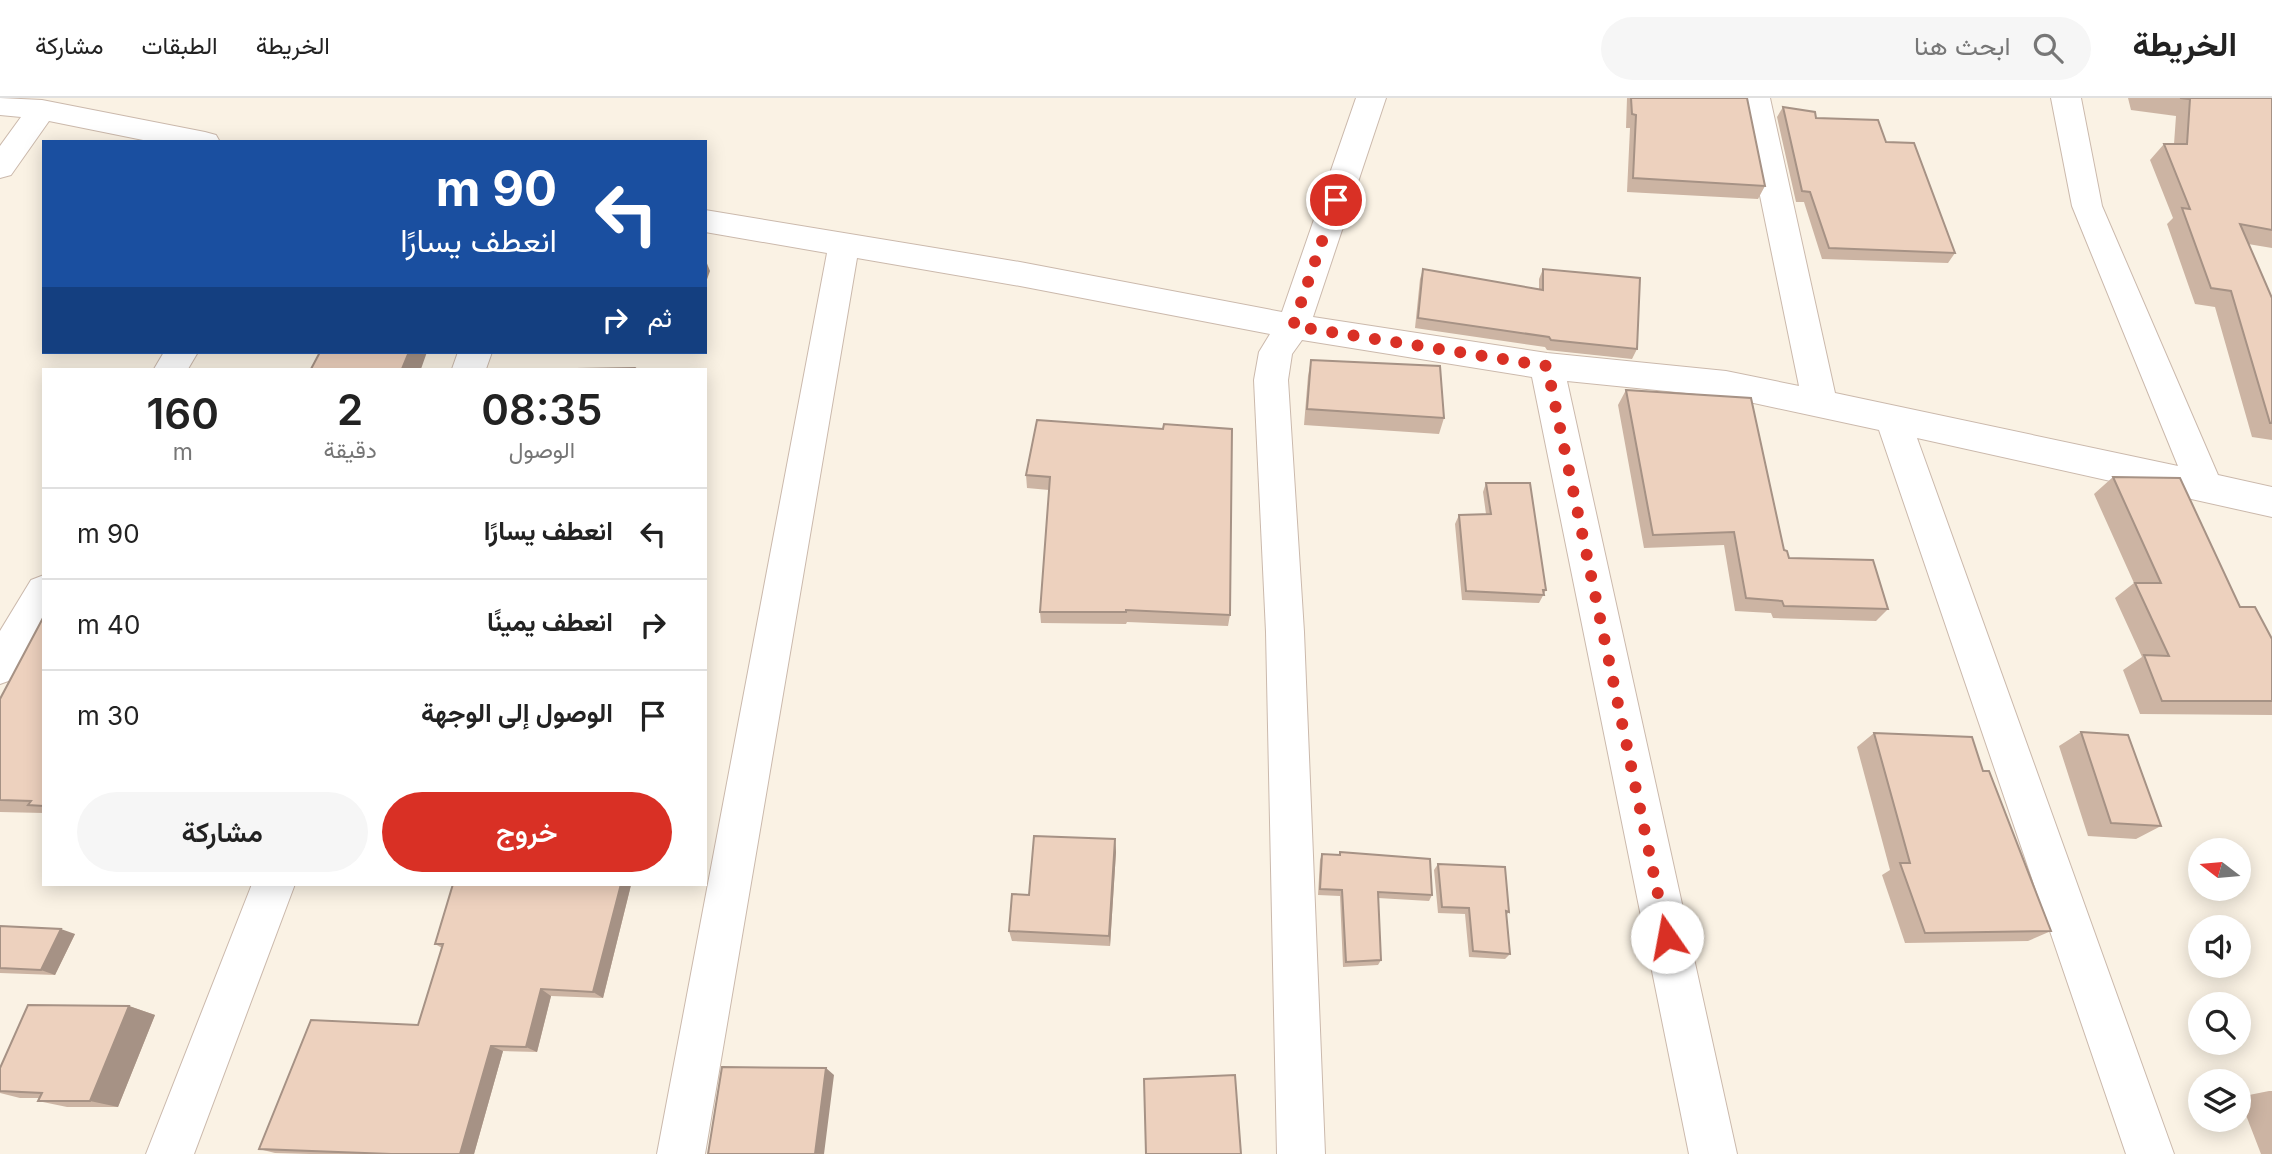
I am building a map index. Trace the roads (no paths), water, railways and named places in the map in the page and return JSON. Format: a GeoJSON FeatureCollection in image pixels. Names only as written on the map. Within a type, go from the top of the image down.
{"type":"FeatureCollection","features":[{"type":"Feature","properties":{"kind":"street"},"geometry":{"type":"LineString","coordinates":[[1301,1154],[1285,632],[1271,380],[1276,352],[1293,326],[1371,98]]}},
{"type":"Feature","properties":{"kind":"street"},"geometry":{"type":"LineString","coordinates":[[1755,98],[1820,404]]}},
{"type":"Feature","properties":{"kind":"street"},"geometry":{"type":"LineString","coordinates":[[2066,98],[2087,206],[2203,485]]}},
{"type":"Feature","properties":{"kind":"street"},"geometry":{"type":"LineString","coordinates":[[0,105],[42,110],[195,140]]}},
{"type":"Feature","properties":{"kind":"street"},"geometry":{"type":"LineString","coordinates":[[0,168],[42,110]]}},
{"type":"Feature","properties":{"kind":"street"},"geometry":{"type":"LineString","coordinates":[[707,221],[1293,326],[1547,366],[1726,384],[2272,502]]}},
{"type":"Feature","properties":{"kind":"street"},"geometry":{"type":"LineString","coordinates":[[681,1154],[844,244]]}},
{"type":"Feature","properties":{"kind":"street"},"geometry":{"type":"LineString","coordinates":[[1547,366],[1713,1154]]}},
{"type":"Feature","properties":{"kind":"street"},"geometry":{"type":"LineString","coordinates":[[1893,419],[2150,1154]]}},
{"type":"Feature","properties":{"kind":"street"},"geometry":{"type":"LineString","coordinates":[[0,667],[42,594]]}},
{"type":"Feature","properties":{"kind":"street"},"geometry":{"type":"LineString","coordinates":[[170,1154],[272,886]]}}]}
